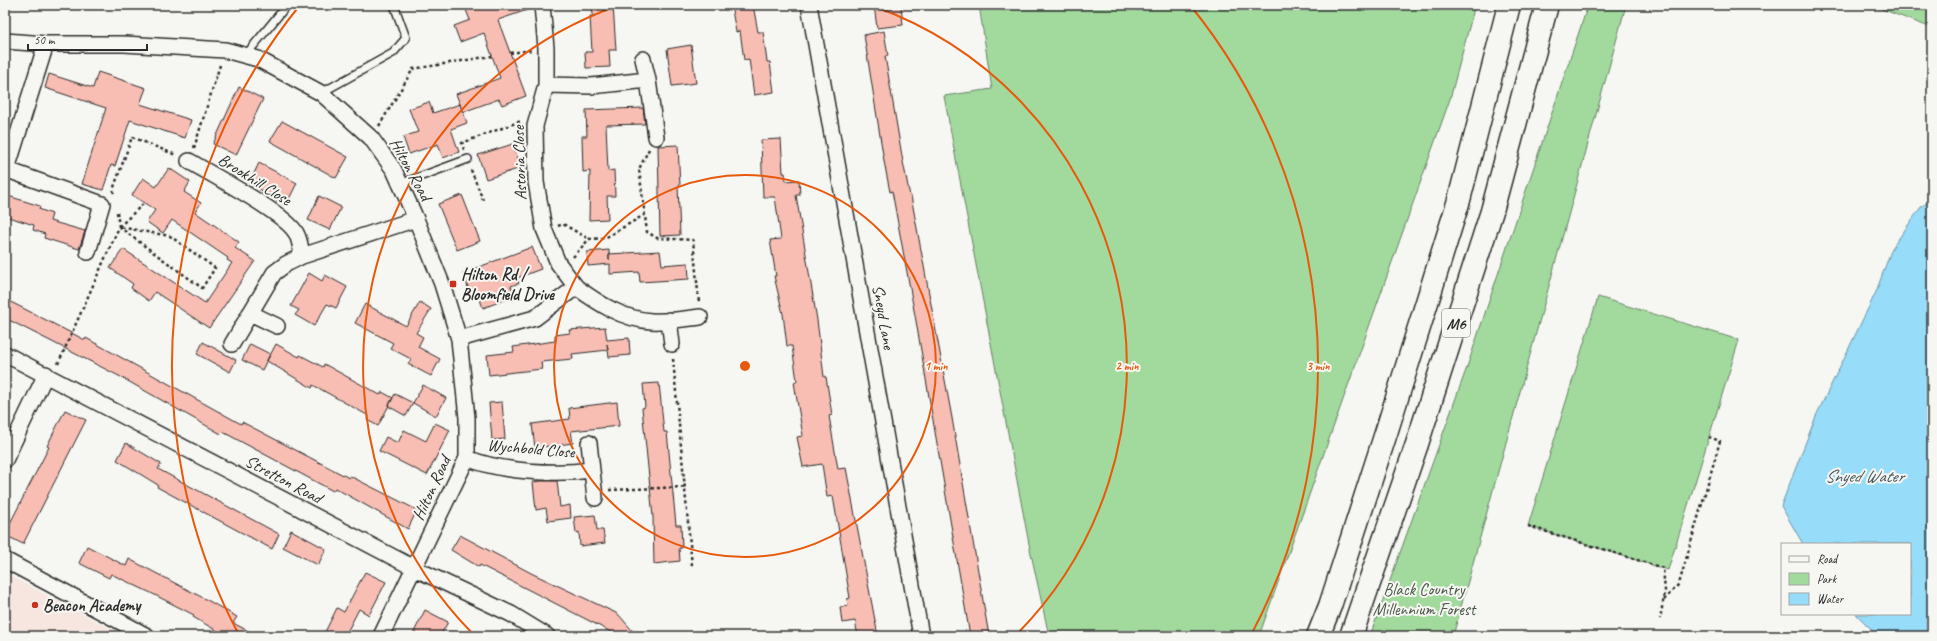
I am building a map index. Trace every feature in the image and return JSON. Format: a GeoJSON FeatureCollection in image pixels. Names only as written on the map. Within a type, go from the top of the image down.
{"type":"FeatureCollection","features":[{"type":"Feature","properties":{"kind":"highway","name":"M6"},"geometry":{"type":"LineString","coordinates":[[1318,636],[1330,606],[1459,200],[1508,5]]}},
{"type":"Feature","properties":{"kind":"highway","name":"M6"},"geometry":{"type":"LineString","coordinates":[[1351,636],[1417,444],[1492,211],[1547,5]]}},
{"type":"Feature","properties":{"kind":"street","name":"Astoria Close"},"geometry":{"type":"LineString","coordinates":[[542,5],[546,48],[546,85],[535,126],[536,182],[544,229],[558,263],[576,287]]}},
{"type":"Feature","properties":{"kind":"street","name":"Sneyd Lane"},"geometry":{"type":"LineString","coordinates":[[809,5],[921,636]]}},
{"type":"Feature","properties":{"kind":"street","name":"Hilton Road"},"geometry":{"type":"LineString","coordinates":[[5,41],[46,44],[124,44],[225,50],[258,60],[321,93],[371,138],[394,170],[416,219],[442,284],[459,339],[467,418],[467,458],[381,636]]}},
{"type":"Feature","properties":{"kind":"street"},"geometry":{"type":"LineString","coordinates":[[46,44],[6,169],[102,204],[88,252]]}},
{"type":"Feature","properties":{"kind":"street"},"geometry":{"type":"LineString","coordinates":[[643,59],[648,80],[656,137]]}},
{"type":"Feature","properties":{"kind":"street"},"geometry":{"type":"LineString","coordinates":[[546,85],[591,86],[648,80]]}},
{"type":"Feature","properties":{"kind":"street","name":"Brookhill Close"},"geometry":{"type":"LineString","coordinates":[[190,161],[282,217],[296,232],[302,256]]}},
{"type":"Feature","properties":{"kind":"street"},"geometry":{"type":"LineString","coordinates":[[232,344],[274,273],[286,264],[302,256],[416,219]]}},
{"type":"Feature","properties":{"kind":"street"},"geometry":{"type":"LineString","coordinates":[[459,339],[535,318],[576,287],[615,312],[651,321],[700,317]]}},
{"type":"Feature","properties":{"kind":"street"},"geometry":{"type":"LineString","coordinates":[[250,313],[277,326]]}},
{"type":"Feature","properties":{"kind":"street"},"geometry":{"type":"LineString","coordinates":[[669,320],[672,344]]}},
{"type":"Feature","properties":{"kind":"street","name":"Stretton Road"},"geometry":{"type":"LineString","coordinates":[[5,354],[414,568],[511,614],[546,636]]}},
{"type":"Feature","properties":{"kind":"street"},"geometry":{"type":"LineString","coordinates":[[5,460],[49,376]]}},
{"type":"Feature","properties":{"kind":"street","name":"Wychbold Close"},"geometry":{"type":"LineString","coordinates":[[588,443],[595,494]]}},
{"type":"Feature","properties":{"kind":"street","name":"Wychbold Close"},"geometry":{"type":"LineString","coordinates":[[467,458],[483,465],[515,469],[569,473],[592,470]]}},
{"type":"Feature","properties":{"kind":"street"},"geometry":{"type":"LineString","coordinates":[[5,560],[147,636]]}},
{"type":"Feature","properties":{"kind":"lane"},"geometry":{"type":"LineString","coordinates":[[245,56],[287,5]]}},
{"type":"Feature","properties":{"kind":"lane"},"geometry":{"type":"LineString","coordinates":[[321,93],[394,53],[406,38],[394,5]]}},
{"type":"Feature","properties":{"kind":"lane"},"geometry":{"type":"LineString","coordinates":[[400,184],[468,159]]}},
{"type":"Feature","properties":{"kind":"path"},"geometry":{"type":"LineString","coordinates":[[510,54],[546,48]]}},
{"type":"Feature","properties":{"kind":"path"},"geometry":{"type":"LineString","coordinates":[[114,198],[113,190],[132,137],[190,161],[225,50]]}},
{"type":"Feature","properties":{"kind":"path"},"geometry":{"type":"LineString","coordinates":[[371,138],[414,69],[492,56]]}},
{"type":"Feature","properties":{"kind":"path"},"geometry":{"type":"LineString","coordinates":[[483,200],[462,143],[537,115]]}},
{"type":"Feature","properties":{"kind":"path"},"geometry":{"type":"LineString","coordinates":[[656,137],[639,169],[644,215],[648,232],[657,238],[693,240],[700,317]]}},
{"type":"Feature","properties":{"kind":"path"},"geometry":{"type":"LineString","coordinates":[[49,376],[119,227],[144,203]]}},
{"type":"Feature","properties":{"kind":"path"},"geometry":{"type":"LineString","coordinates":[[116,205],[119,227],[202,288],[215,268],[170,236],[119,227]]}},
{"type":"Feature","properties":{"kind":"path"},"geometry":{"type":"LineString","coordinates":[[544,229],[563,224],[589,239],[605,238],[644,215]]}},
{"type":"Feature","properties":{"kind":"path"},"geometry":{"type":"LineString","coordinates":[[562,268],[589,239]]}},
{"type":"Feature","properties":{"kind":"path"},"geometry":{"type":"LineString","coordinates":[[672,344],[692,566]]}},
{"type":"Feature","properties":{"kind":"path"},"geometry":{"type":"LineString","coordinates":[[1664,600],[1679,584],[1720,441],[1709,437]]}},
{"type":"Feature","properties":{"kind":"path"},"geometry":{"type":"LineString","coordinates":[[595,494],[685,487]]}},
{"type":"Feature","properties":{"kind":"path"},"geometry":{"type":"LineString","coordinates":[[1528,526],[1663,568],[1665,591],[1660,619]]}},
{"type":"Feature","properties":{"kind":"shaded area","name":"Beacon Academy"},"geometry":{"type":"Polygon","coordinates":[[[5,573],[124,636],[5,636],[5,573]]]}},
{"type":"Feature","properties":{"kind":"green space"},"geometry":{"type":"Polygon","coordinates":[[[979,5],[1475,5],[1450,99],[1259,636],[1049,636],[1030,549],[944,96],[992,89],[979,5]]]}},
{"type":"Feature","properties":{"kind":"green space","name":"Black Country Millennium Forest"},"geometry":{"type":"Polygon","coordinates":[[[1588,5],[1626,5],[1453,636],[1370,636],[1466,370],[1588,5]]]}},
{"type":"Feature","properties":{"kind":"green space"},"geometry":{"type":"Polygon","coordinates":[[[1871,5],[1932,5],[1932,28],[1871,5]]]}},
{"type":"Feature","properties":{"kind":"green space"},"geometry":{"type":"Polygon","coordinates":[[[1598,297],[1739,340],[1668,570],[1528,526],[1598,297]]]}},
{"type":"Feature","properties":{"kind":"water","name":"Snyed Water"},"geometry":{"type":"Polygon","coordinates":[[[1932,199],[1932,636],[1878,636],[1857,615],[1911,615],[1911,543],[1802,543],[1781,506],[1816,416],[1876,292],[1892,248],[1921,207],[1932,199]]]}},
{"type":"Feature","properties":{"kind":"building"},"geometry":{"type":"Polygon","coordinates":[[[464,5],[533,5],[533,8],[498,20],[526,96],[502,105],[499,99],[463,112],[456,94],[500,78],[484,33],[460,42],[454,26],[470,20],[464,5]]]}},
{"type":"Feature","properties":{"kind":"building"},"geometry":{"type":"Polygon","coordinates":[[[592,5],[613,5],[616,50],[609,50],[610,67],[586,68],[585,52],[592,52],[590,16],[593,16],[592,5]]]}},
{"type":"Feature","properties":{"kind":"building"},"geometry":{"type":"Polygon","coordinates":[[[731,5],[753,5],[758,32],[763,32],[767,62],[770,62],[774,92],[754,95],[749,59],[744,60],[740,31],[736,32],[731,5]]]}},
{"type":"Feature","properties":{"kind":"building"},"geometry":{"type":"Polygon","coordinates":[[[874,5],[901,5],[903,25],[877,28],[874,5]]]}},
{"type":"Feature","properties":{"kind":"building"},"geometry":{"type":"Polygon","coordinates":[[[884,31],[888,56],[885,56],[903,162],[911,196],[952,418],[989,636],[970,636],[916,321],[892,191],[890,192],[884,161],[864,35],[884,31]]]}},
{"type":"Feature","properties":{"kind":"building"},"geometry":{"type":"Polygon","coordinates":[[[691,45],[696,83],[672,86],[667,49],[691,45]]]}},
{"type":"Feature","properties":{"kind":"building"},"geometry":{"type":"Polygon","coordinates":[[[98,72],[146,88],[140,104],[191,120],[185,138],[130,120],[115,166],[111,165],[103,190],[82,184],[106,108],[45,88],[49,74],[93,88],[98,72]]]}},
{"type":"Feature","properties":{"kind":"building"},"geometry":{"type":"Polygon","coordinates":[[[239,87],[263,99],[236,155],[213,144],[239,87]]]}},
{"type":"Feature","properties":{"kind":"building"},"geometry":{"type":"Polygon","coordinates":[[[429,102],[433,113],[460,104],[467,123],[451,129],[459,152],[443,158],[438,144],[409,154],[403,137],[418,132],[409,109],[429,102]]]}},
{"type":"Feature","properties":{"kind":"building"},"geometry":{"type":"Polygon","coordinates":[[[643,108],[645,124],[606,125],[608,171],[614,170],[615,196],[607,196],[608,219],[589,220],[590,171],[583,172],[582,136],[587,136],[586,110],[643,108]]]}},
{"type":"Feature","properties":{"kind":"building"},"geometry":{"type":"Polygon","coordinates":[[[282,121],[348,157],[336,178],[270,141],[282,121]]]}},
{"type":"Feature","properties":{"kind":"building"},"geometry":{"type":"Polygon","coordinates":[[[781,139],[783,173],[785,173],[786,181],[799,180],[800,195],[796,195],[817,320],[824,377],[826,377],[832,415],[829,416],[838,469],[846,468],[878,636],[858,636],[855,621],[842,623],[840,607],[848,606],[847,599],[850,598],[833,496],[827,497],[822,464],[803,467],[797,437],[803,436],[794,382],[797,381],[792,346],[787,346],[783,314],[774,276],[776,276],[770,240],[781,239],[775,197],[763,197],[761,140],[781,139]]]}},
{"type":"Feature","properties":{"kind":"building"},"geometry":{"type":"Polygon","coordinates":[[[513,144],[521,168],[486,179],[478,155],[513,144]]]}},
{"type":"Feature","properties":{"kind":"building"},"geometry":{"type":"Polygon","coordinates":[[[678,145],[680,235],[660,236],[658,146],[678,145]]]}},
{"type":"Feature","properties":{"kind":"building"},"geometry":{"type":"Polygon","coordinates":[[[259,163],[297,183],[286,205],[274,199],[275,197],[249,184],[259,163]]]}},
{"type":"Feature","properties":{"kind":"building"},"geometry":{"type":"Polygon","coordinates":[[[169,168],[190,182],[184,192],[201,203],[195,212],[239,242],[235,248],[255,261],[209,328],[155,292],[149,301],[131,288],[133,284],[110,268],[123,249],[205,303],[232,263],[227,260],[228,258],[172,220],[163,233],[147,222],[155,210],[132,195],[143,178],[156,187],[169,168]]]}},
{"type":"Feature","properties":{"kind":"building"},"geometry":{"type":"Polygon","coordinates":[[[5,195],[40,206],[39,209],[52,214],[50,221],[85,231],[79,249],[44,238],[45,234],[33,230],[34,225],[5,216],[5,195]]]}},
{"type":"Feature","properties":{"kind":"building"},"geometry":{"type":"Polygon","coordinates":[[[462,195],[480,241],[457,250],[438,204],[462,195]]]}},
{"type":"Feature","properties":{"kind":"building"},"geometry":{"type":"Polygon","coordinates":[[[319,196],[341,207],[330,230],[308,220],[319,196]]]}},
{"type":"Feature","properties":{"kind":"building"},"geometry":{"type":"Polygon","coordinates":[[[532,247],[541,269],[517,278],[519,283],[511,286],[515,296],[483,308],[478,294],[471,296],[463,273],[532,247]]]}},
{"type":"Feature","properties":{"kind":"building"},"geometry":{"type":"Polygon","coordinates":[[[609,250],[609,254],[660,251],[662,265],[688,263],[689,279],[640,282],[639,272],[610,274],[610,264],[588,266],[587,252],[609,250]]]}},
{"type":"Feature","properties":{"kind":"building"},"geometry":{"type":"Polygon","coordinates":[[[309,273],[322,281],[325,275],[347,287],[336,308],[327,304],[314,326],[295,315],[299,310],[291,306],[309,273]]]}},
{"type":"Feature","properties":{"kind":"building"},"geometry":{"type":"Polygon","coordinates":[[[5,299],[85,340],[86,338],[241,424],[242,422],[349,478],[350,476],[417,510],[408,529],[335,488],[333,491],[223,432],[221,434],[119,376],[5,318],[5,299]]]}},
{"type":"Feature","properties":{"kind":"building"},"geometry":{"type":"Polygon","coordinates":[[[420,302],[431,309],[416,333],[423,337],[418,347],[440,359],[431,376],[408,364],[411,359],[390,348],[393,343],[355,323],[365,304],[406,326],[420,302]]]}},
{"type":"Feature","properties":{"kind":"building"},"geometry":{"type":"Polygon","coordinates":[[[605,327],[607,340],[629,338],[630,355],[609,357],[608,350],[572,354],[573,359],[541,362],[542,369],[489,375],[487,355],[514,352],[513,347],[555,341],[555,335],[570,333],[569,330],[605,327]]]}},
{"type":"Feature","properties":{"kind":"building"},"geometry":{"type":"Polygon","coordinates":[[[203,342],[236,360],[230,372],[197,354],[203,342]]]}},
{"type":"Feature","properties":{"kind":"building"},"geometry":{"type":"Polygon","coordinates":[[[250,344],[270,354],[262,370],[242,360],[250,344]]]}},
{"type":"Feature","properties":{"kind":"building"},"geometry":{"type":"Polygon","coordinates":[[[276,344],[299,357],[300,355],[323,367],[324,364],[380,395],[382,392],[393,398],[378,426],[367,420],[369,416],[313,385],[312,388],[267,361],[276,344]]]}},
{"type":"Feature","properties":{"kind":"building"},"geometry":{"type":"Polygon","coordinates":[[[659,383],[664,432],[667,432],[676,525],[681,525],[682,548],[679,548],[680,561],[654,564],[653,517],[642,408],[645,407],[643,384],[659,383]]]}},
{"type":"Feature","properties":{"kind":"building"},"geometry":{"type":"Polygon","coordinates":[[[423,385],[446,398],[436,416],[413,403],[423,385]]]}},
{"type":"Feature","properties":{"kind":"building"},"geometry":{"type":"Polygon","coordinates":[[[395,394],[413,403],[406,416],[388,406],[395,394]]]}},
{"type":"Feature","properties":{"kind":"building"},"geometry":{"type":"Polygon","coordinates":[[[502,402],[505,439],[492,440],[489,403],[502,402]]]}},
{"type":"Feature","properties":{"kind":"building"},"geometry":{"type":"Polygon","coordinates":[[[617,402],[619,426],[571,431],[573,443],[535,448],[532,424],[570,419],[569,408],[617,402]]]}},
{"type":"Feature","properties":{"kind":"building"},"geometry":{"type":"Polygon","coordinates":[[[65,410],[86,420],[23,544],[5,535],[5,533],[49,447],[47,446],[65,410]]]}},
{"type":"Feature","properties":{"kind":"building"},"geometry":{"type":"Polygon","coordinates":[[[435,423],[450,430],[427,475],[379,451],[386,437],[398,443],[404,430],[426,441],[435,423]]]}},
{"type":"Feature","properties":{"kind":"building"},"geometry":{"type":"Polygon","coordinates":[[[126,443],[161,464],[158,469],[279,534],[272,549],[157,487],[158,485],[117,460],[126,443]]]}},
{"type":"Feature","properties":{"kind":"building"},"geometry":{"type":"Polygon","coordinates":[[[557,481],[560,507],[570,505],[571,518],[548,521],[546,508],[536,510],[533,482],[557,481]]]}},
{"type":"Feature","properties":{"kind":"building"},"geometry":{"type":"Polygon","coordinates":[[[595,515],[597,530],[603,530],[605,543],[580,546],[579,532],[576,533],[574,517],[595,515]]]}},
{"type":"Feature","properties":{"kind":"building"},"geometry":{"type":"Polygon","coordinates":[[[291,530],[326,549],[318,565],[283,547],[291,530]]]}},
{"type":"Feature","properties":{"kind":"building"},"geometry":{"type":"Polygon","coordinates":[[[460,535],[531,573],[618,614],[637,636],[619,636],[480,565],[479,567],[451,550],[460,535]]]}},
{"type":"Feature","properties":{"kind":"building"},"geometry":{"type":"Polygon","coordinates":[[[87,546],[126,566],[129,559],[209,601],[237,617],[233,623],[258,636],[226,636],[193,617],[194,615],[151,593],[111,574],[109,578],[79,563],[87,546]]]}},
{"type":"Feature","properties":{"kind":"building"},"geometry":{"type":"Polygon","coordinates":[[[365,572],[386,582],[369,615],[359,609],[345,636],[323,636],[337,608],[344,612],[365,572]]]}},
{"type":"Feature","properties":{"kind":"building"},"geometry":{"type":"Polygon","coordinates":[[[425,610],[448,622],[440,636],[412,636],[425,610]]]}},
{"type":"Feature","properties":{"kind":"place","name":"Hilton Rd / Bloomfield Drive"},"geometry":{"type":"Point","coordinates":[453,284]}},
{"type":"Feature","properties":{"kind":"place","name":"Beacon Academy"},"geometry":{"type":"Point","coordinates":[35,605]}}]}
